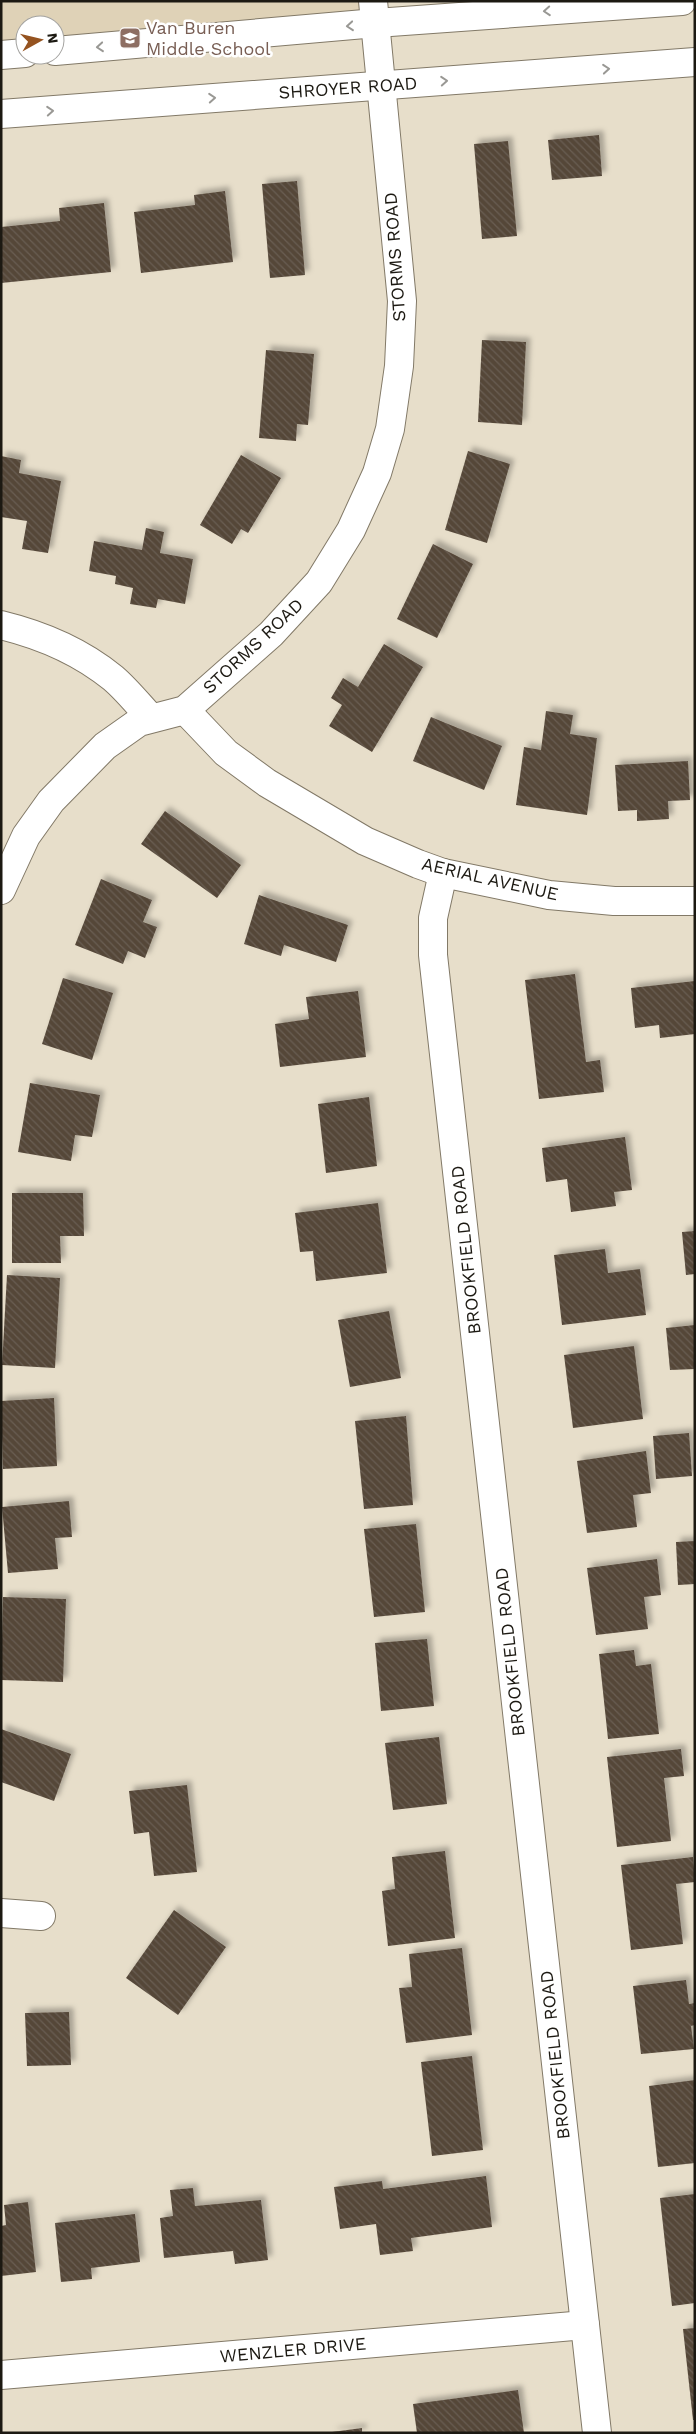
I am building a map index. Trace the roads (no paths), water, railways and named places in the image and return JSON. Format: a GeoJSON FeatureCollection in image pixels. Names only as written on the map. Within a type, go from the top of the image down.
{"type":"FeatureCollection","features":[{"type":"Feature","properties":{"kind":"street"},"geometry":{"type":"LineString","coordinates":[[65,49],[375,12],[682,1]]}},
{"type":"Feature","properties":{"kind":"street","name":"STORMS ROAD"},"geometry":{"type":"LineString","coordinates":[[185,710],[271,634],[319,582],[351,530],[377,473],[390,428],[399,366],[402,300],[375,12]]}},
{"type":"Feature","properties":{"kind":"street"},"geometry":{"type":"LineString","coordinates":[[1,55],[15,54]]}},
{"type":"Feature","properties":{"kind":"street","name":"SHROYER ROAD"},"geometry":{"type":"LineString","coordinates":[[1,114],[695,62]]}},
{"type":"Feature","properties":{"kind":"street"},"geometry":{"type":"LineString","coordinates":[[1,625],[21,630],[69,648],[114,678],[150,717]]}},
{"type":"Feature","properties":{"kind":"street"},"geometry":{"type":"LineString","coordinates":[[1,890],[26,836],[52,801],[105,746],[139,722],[150,717],[185,710]]}},
{"type":"Feature","properties":{"kind":"street","name":"AERIAL AVENUE"},"geometry":{"type":"LineString","coordinates":[[185,710],[226,753],[267,783],[365,841],[443,873],[549,895],[614,901],[695,901]]}},
{"type":"Feature","properties":{"kind":"street","name":"BROOKFIELD ROAD"},"geometry":{"type":"LineString","coordinates":[[443,873],[433,918],[433,955],[597,2433]]}},
{"type":"Feature","properties":{"kind":"street"},"geometry":{"type":"LineString","coordinates":[[1,1913],[41,1916]]}},
{"type":"Feature","properties":{"kind":"street","name":"WENZLER DRIVE"},"geometry":{"type":"LineString","coordinates":[[1,2375],[585,2325]]}},
{"type":"Feature","properties":{"kind":"place","name":"Van Buren Middle School"},"geometry":{"type":"Point","coordinates":[130,38]}}]}
